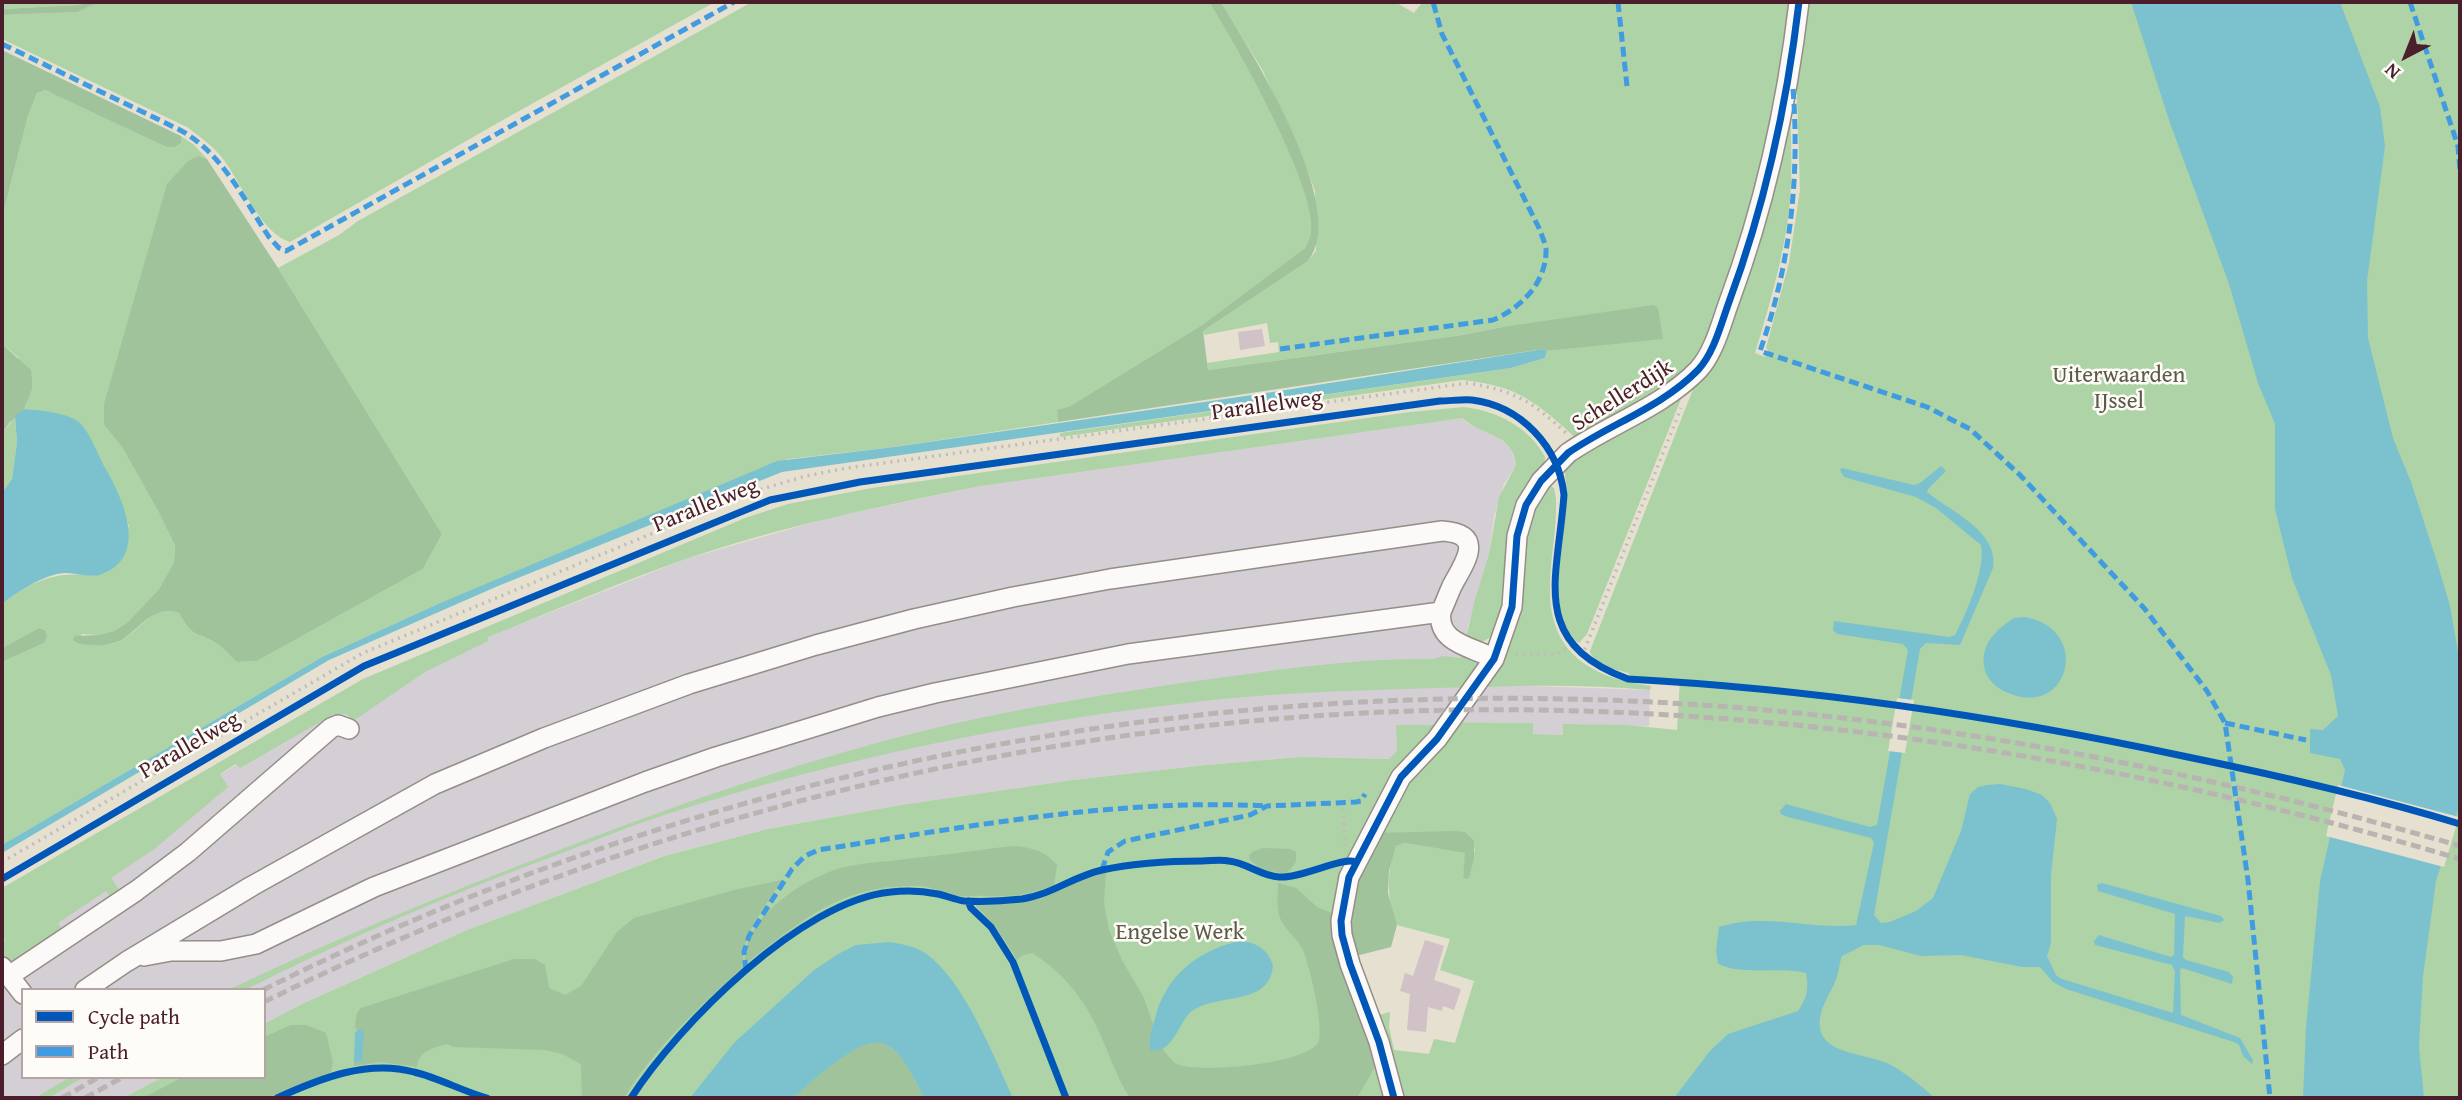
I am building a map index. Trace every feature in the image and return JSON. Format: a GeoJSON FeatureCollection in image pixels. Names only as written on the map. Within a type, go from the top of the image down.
{"type":"FeatureCollection","features":[{"type":"Feature","properties":{"kind":"street","name":"Schellerdijk"},"geometry":{"type":"LineString","coordinates":[[1394,1098],[1379,1042],[1345,947],[1341,920],[1344,894],[1355,862],[1401,777],[1437,739],[1494,659],[1512,607],[1517,536],[1526,505],[1533,492],[1556,463],[1578,446],[1678,389],[1709,354],[1748,251],[1772,163],[1791,67],[1799,2]]}},
{"type":"Feature","properties":{"kind":"street"},"geometry":{"type":"LineString","coordinates":[[88,988],[126,962],[349,830],[447,778],[613,710],[731,670],[964,607],[1110,579],[1451,532],[1467,542],[1470,549],[1441,612],[1442,627],[1463,648],[1494,659]]}},
{"type":"Feature","properties":{"kind":"street"},"geometry":{"type":"LineString","coordinates":[[126,962],[171,951],[221,951],[256,944],[374,887],[645,782],[728,753],[878,707],[985,682],[1128,654],[1441,612]]}},
{"type":"Feature","properties":{"kind":"street"},"geometry":{"type":"LineString","coordinates":[[21,991],[6,971],[136,891],[188,852],[331,728],[342,726],[349,729]]}},
{"type":"Feature","properties":{"kind":"street"},"geometry":{"type":"LineString","coordinates":[[2,1055],[21,1041]]}},
{"type":"Feature","properties":{"kind":"path"},"geometry":{"type":"LineString","coordinates":[[2,862],[363,653],[727,502],[806,476],[1468,383],[1507,392],[1541,410],[1578,446]]}},
{"type":"Feature","properties":{"kind":"path"},"geometry":{"type":"LineString","coordinates":[[1582,656],[1682,406]]}},
{"type":"Feature","properties":{"kind":"path"},"geometry":{"type":"LineString","coordinates":[[1567,637],[1582,656],[1592,663]]}},
{"type":"Feature","properties":{"kind":"path"},"geometry":{"type":"LineString","coordinates":[[1531,655],[1557,654],[1572,645]]}},
{"type":"Feature","properties":{"kind":"path"},"geometry":{"type":"LineString","coordinates":[[1343,802],[1343,831]]}},
{"type":"Feature","properties":{"kind":"shaded area"},"geometry":{"type":"Polygon","coordinates":[[[1463,418],[1467,423],[1497,436],[1511,449],[1516,465],[1504,484],[1494,516],[1489,554],[1468,626],[1462,687],[1435,725],[1389,759],[1301,757],[1206,765],[1073,780],[901,805],[768,829],[663,856],[467,930],[266,1023],[266,988],[21,988],[21,1079],[159,1079],[123,1098],[2,1098],[2,902],[281,739],[488,637],[686,559],[832,517],[981,486],[1463,418]]]}},
{"type":"Feature","properties":{"kind":"shaded area"},"geometry":{"type":"Polygon","coordinates":[[[1498,685],[1650,690],[1649,726],[1563,724],[1563,735],[1533,734],[1533,723],[1457,722],[1470,687],[1498,685]]]}},
{"type":"Feature","properties":{"kind":"green space"},"geometry":{"type":"Polygon","coordinates":[[[2,2],[85,2],[79,5],[2,9],[2,2]]]}},
{"type":"Feature","properties":{"kind":"green space"},"geometry":{"type":"Polygon","coordinates":[[[99,2],[715,2],[290,242],[269,228],[220,155],[187,127],[2,39],[2,15],[78,12],[99,2]]]}},
{"type":"Feature","properties":{"kind":"green space"},"geometry":{"type":"Polygon","coordinates":[[[99,2],[78,12],[2,15],[2,9],[79,5],[99,2]]]}},
{"type":"Feature","properties":{"kind":"green space"},"geometry":{"type":"Polygon","coordinates":[[[752,2],[1209,2],[1255,82],[1301,183],[1309,211],[1311,233],[1305,248],[1202,325],[1070,406],[1057,410],[1058,422],[894,447],[788,459],[766,466],[440,603],[322,657],[2,845],[2,662],[44,643],[45,630],[39,628],[2,648],[2,604],[45,579],[68,575],[94,576],[129,526],[104,465],[36,410],[24,409],[32,390],[18,357],[2,344],[2,218],[28,116],[37,93],[44,90],[181,143],[181,136],[207,159],[199,156],[104,425],[122,447],[159,513],[175,546],[174,562],[159,589],[128,622],[114,631],[99,635],[81,634],[86,645],[112,644],[154,615],[169,611],[179,613],[192,631],[219,645],[237,662],[257,661],[423,569],[442,534],[278,268],[752,2]]]}},
{"type":"Feature","properties":{"kind":"green space"},"geometry":{"type":"Polygon","coordinates":[[[1209,2],[1221,2],[1273,92],[1292,131],[1307,169],[1317,206],[1318,237],[1308,261],[1203,331],[1208,370],[1653,305],[1658,308],[1663,339],[1547,351],[1544,349],[1058,422],[1057,410],[1070,406],[1202,325],[1305,248],[1310,237],[1309,212],[1288,151],[1255,82],[1209,2]]]}},
{"type":"Feature","properties":{"kind":"green space"},"geometry":{"type":"Polygon","coordinates":[[[1221,2],[1395,2],[1414,13],[1421,4],[1413,2],[1797,2],[1758,194],[1705,346],[1682,378],[1578,440],[1526,398],[1499,387],[1462,380],[1060,437],[1060,433],[1511,368],[1545,358],[1547,351],[1663,338],[1503,327],[1208,370],[1207,363],[1279,352],[1278,342],[1270,343],[1267,323],[1204,335],[1203,331],[1308,261],[1316,251],[1315,191],[1308,172],[1263,71],[1221,2]]]}},
{"type":"Feature","properties":{"kind":"green space"},"geometry":{"type":"Polygon","coordinates":[[[1803,2],[2460,2],[2460,1098],[123,1098],[159,1079],[266,1079],[266,1023],[302,1004],[467,930],[664,856],[768,829],[901,805],[1073,780],[1206,765],[1301,757],[1389,759],[1397,751],[1396,725],[1434,725],[1436,722],[1533,723],[1533,734],[1563,735],[1563,724],[1627,725],[1677,730],[1680,680],[1628,676],[1629,673],[1595,660],[1590,651],[1699,374],[1790,103],[1789,211],[1779,265],[1755,353],[1765,357],[1789,263],[1800,190],[1796,64],[1803,2]],[[1378,833],[1346,929],[1379,1015],[1390,1012],[1389,1027],[1394,1050],[1429,1054],[1434,1039],[1455,1043],[1474,981],[1440,970],[1450,939],[1397,925],[1389,886],[1396,846],[1405,843],[1466,853],[1463,877],[1469,879],[1475,849],[1378,833]]]}},
{"type":"Feature","properties":{"kind":"green space"},"geometry":{"type":"Polygon","coordinates":[[[2,50],[181,136],[181,143],[167,147],[45,90],[37,93],[28,116],[2,218],[2,50]]]}},
{"type":"Feature","properties":{"kind":"green space"},"geometry":{"type":"Polygon","coordinates":[[[199,156],[207,159],[278,268],[442,534],[423,569],[257,661],[237,662],[219,645],[192,631],[179,613],[170,611],[148,619],[116,643],[89,645],[73,640],[75,636],[114,631],[128,622],[159,589],[174,562],[175,546],[159,513],[122,447],[104,425],[104,404],[167,184],[188,161],[199,156]]]}},
{"type":"Feature","properties":{"kind":"green space"},"geometry":{"type":"Polygon","coordinates":[[[2,344],[31,370],[32,390],[24,409],[2,434],[2,344]]]}},
{"type":"Feature","properties":{"kind":"green space"},"geometry":{"type":"Polygon","coordinates":[[[1685,389],[1587,634],[1579,643],[1568,632],[1559,597],[1567,499],[1566,461],[1685,389]]]}},
{"type":"Feature","properties":{"kind":"green space"},"geometry":{"type":"Polygon","coordinates":[[[1464,407],[1488,412],[1511,422],[1530,437],[1545,457],[1493,635],[1483,641],[1465,643],[1489,554],[1499,497],[1516,465],[1509,446],[1463,418],[981,486],[906,501],[759,536],[661,568],[488,637],[488,641],[425,672],[353,721],[347,714],[334,714],[240,768],[236,764],[220,774],[228,787],[153,850],[111,878],[122,894],[113,900],[106,891],[58,923],[64,933],[11,964],[2,957],[2,943],[6,940],[2,935],[2,888],[363,679],[745,518],[788,504],[872,488],[1410,412],[1464,407]]]}},
{"type":"Feature","properties":{"kind":"green space"},"geometry":{"type":"Polygon","coordinates":[[[15,416],[17,442],[12,479],[2,493],[2,434],[15,416]]]}},
{"type":"Feature","properties":{"kind":"green space"},"geometry":{"type":"Polygon","coordinates":[[[1549,485],[1554,488],[1556,499],[1550,595],[1559,634],[1581,661],[1613,678],[1651,686],[1650,690],[1567,686],[1485,687],[1528,514],[1549,485]]]}},
{"type":"Feature","properties":{"kind":"green space"},"geometry":{"type":"Polygon","coordinates":[[[39,628],[45,630],[47,636],[44,643],[2,662],[2,648],[39,628]]]}},
{"type":"Feature","properties":{"kind":"green space"},"geometry":{"type":"Polygon","coordinates":[[[1462,652],[1477,663],[1478,670],[1470,687],[1264,695],[1128,710],[927,745],[794,777],[626,828],[401,917],[249,988],[232,988],[390,918],[595,836],[759,778],[884,741],[997,714],[1150,688],[1341,663],[1434,659],[1442,656],[1460,658],[1462,652]]]}},
{"type":"Feature","properties":{"kind":"green space"},"geometry":{"type":"Polygon","coordinates":[[[1465,832],[1474,841],[1474,858],[1469,879],[1463,878],[1465,853],[1405,843],[1396,846],[1389,871],[1388,893],[1397,925],[1391,947],[1352,957],[1345,908],[1377,833],[1465,832]]]}},
{"type":"Feature","properties":{"kind":"green space"},"geometry":{"type":"Polygon","coordinates":[[[1011,846],[1036,850],[1052,860],[1057,865],[1054,885],[1029,893],[1004,896],[959,896],[918,886],[866,891],[824,908],[746,963],[745,961],[747,945],[754,929],[766,914],[796,889],[813,879],[858,864],[1011,846]]]}},
{"type":"Feature","properties":{"kind":"green space"},"geometry":{"type":"Polygon","coordinates":[[[1263,848],[1290,849],[1296,852],[1296,862],[1286,874],[1261,869],[1249,856],[1263,848]]]}},
{"type":"Feature","properties":{"kind":"green space"},"geometry":{"type":"Polygon","coordinates":[[[1106,872],[1104,903],[1109,930],[1122,960],[1144,998],[1153,1024],[1149,1048],[1162,1048],[1175,1063],[1189,1067],[1254,1065],[1298,1055],[1312,1048],[1319,1040],[1320,1032],[1315,995],[1303,950],[1279,916],[1278,883],[1296,888],[1317,907],[1337,915],[1380,1058],[1357,1098],[1130,1098],[1094,1022],[1064,978],[1032,953],[1017,960],[998,931],[976,906],[1041,899],[1076,881],[1106,872]]]}},
{"type":"Feature","properties":{"kind":"green space"},"geometry":{"type":"Polygon","coordinates":[[[782,880],[749,933],[743,956],[744,966],[664,1044],[624,1098],[582,1098],[581,1064],[562,1054],[545,1050],[453,1047],[447,1044],[424,1053],[417,1067],[380,1062],[354,1066],[354,1062],[359,1062],[359,1029],[356,1030],[356,1021],[361,1008],[514,959],[535,959],[545,965],[549,988],[565,995],[581,986],[617,932],[634,918],[734,890],[782,880]]]}},
{"type":"Feature","properties":{"kind":"green space"},"geometry":{"type":"Polygon","coordinates":[[[291,1025],[306,1025],[326,1033],[333,1062],[331,1072],[267,1098],[143,1098],[179,1079],[266,1079],[266,1036],[291,1025]]]}},
{"type":"Feature","properties":{"kind":"green space"},"geometry":{"type":"Polygon","coordinates":[[[872,1041],[882,1043],[898,1054],[924,1098],[791,1098],[840,1057],[872,1041]]]}},
{"type":"Feature","properties":{"kind":"green space"},"geometry":{"type":"Polygon","coordinates":[[[67,1079],[81,1079],[48,1098],[35,1098],[67,1079]]]}},
{"type":"Feature","properties":{"kind":"water"},"geometry":{"type":"Polygon","coordinates":[[[2131,2],[2340,2],[2380,107],[2385,146],[2367,281],[2368,338],[2393,438],[2411,482],[2450,606],[2460,663],[2460,803],[2436,881],[2423,976],[2419,1047],[2424,1098],[2303,1098],[2306,1028],[2320,881],[2345,770],[2340,759],[2310,753],[2310,729],[2323,730],[2338,716],[2331,675],[2292,578],[2275,509],[2275,424],[2258,383],[2229,284],[2170,123],[2131,2]]]}},
{"type":"Feature","properties":{"kind":"water"},"geometry":{"type":"Polygon","coordinates":[[[1544,349],[1547,351],[1545,358],[1511,368],[782,472],[498,586],[329,660],[2,853],[2,845],[322,657],[440,603],[777,461],[894,447],[1273,392],[1544,349]]]}},
{"type":"Feature","properties":{"kind":"water"},"geometry":{"type":"Polygon","coordinates":[[[24,409],[63,415],[81,424],[117,490],[128,522],[129,538],[126,553],[117,565],[102,574],[56,574],[32,584],[2,604],[2,493],[12,479],[17,442],[15,416],[24,409]]]}},
{"type":"Feature","properties":{"kind":"water"},"geometry":{"type":"Polygon","coordinates":[[[1941,466],[1946,471],[1927,492],[1981,533],[1989,543],[1993,568],[1960,645],[1926,643],[1920,649],[1874,915],[1881,923],[1890,922],[1916,911],[1933,898],[1961,831],[1970,794],[1978,787],[2000,784],[2042,795],[2050,803],[2057,819],[2051,875],[2051,943],[2047,956],[2056,975],[2173,1013],[2175,972],[2172,965],[2095,945],[2094,941],[2099,935],[2171,957],[2174,955],[2175,914],[2098,891],[2097,885],[2102,883],[2221,916],[2224,920],[2220,923],[2185,916],[2183,957],[2229,972],[2233,977],[2232,984],[2182,968],[2181,1015],[2240,1038],[2253,1060],[2252,1064],[2234,1042],[2066,989],[2053,982],[2040,967],[2022,967],[1961,955],[1921,956],[1879,945],[1864,945],[1842,956],[1821,1015],[1820,1027],[1823,1036],[1837,1048],[1893,1066],[1935,1098],[1674,1098],[1710,1051],[1728,1034],[1798,1011],[1807,993],[1806,973],[1728,968],[1718,964],[1716,950],[1719,927],[1753,921],[1856,925],[1874,843],[1871,838],[1788,817],[1780,811],[1786,804],[1870,827],[1877,825],[1908,650],[1903,644],[1837,634],[1833,630],[1834,621],[1949,637],[1955,635],[1974,591],[1982,555],[1981,545],[1936,508],[1916,497],[1844,477],[1840,470],[1842,468],[1914,485],[1941,466]]]}},
{"type":"Feature","properties":{"kind":"water"},"geometry":{"type":"Polygon","coordinates":[[[2025,617],[2046,625],[2059,638],[2065,653],[2065,669],[2058,684],[2046,694],[2029,698],[1999,688],[1989,679],[1984,666],[1985,650],[1992,638],[2014,618],[2025,617]]]}},
{"type":"Feature","properties":{"kind":"water"},"geometry":{"type":"Polygon","coordinates":[[[1238,941],[1255,944],[1268,954],[1273,965],[1269,979],[1262,988],[1251,994],[1198,1008],[1188,1015],[1169,1044],[1157,1050],[1150,1050],[1151,1034],[1160,1003],[1175,978],[1196,959],[1238,941]]]}},
{"type":"Feature","properties":{"kind":"water"},"geometry":{"type":"Polygon","coordinates":[[[889,942],[925,953],[952,981],[987,1040],[1013,1098],[924,1098],[900,1056],[889,1046],[877,1042],[850,1052],[792,1097],[690,1098],[734,1043],[813,971],[856,945],[889,942]]]}},
{"type":"Feature","properties":{"kind":"water"},"geometry":{"type":"Polygon","coordinates":[[[359,1029],[364,1032],[362,1061],[354,1062],[355,1033],[359,1029]]]}},
{"type":"Feature","properties":{"kind":"pier"},"geometry":{"type":"Polygon","coordinates":[[[1897,698],[1914,700],[1905,753],[1888,751],[1897,698]]]}},
{"type":"Feature","properties":{"kind":"pier"},"geometry":{"type":"Polygon","coordinates":[[[2338,785],[2459,817],[2444,867],[2326,836],[2338,785]]]}},
{"type":"Feature","properties":{"kind":"building"},"geometry":{"type":"Polygon","coordinates":[[[1262,329],[1265,346],[1240,350],[1238,332],[1262,329]]]}},
{"type":"Feature","properties":{"kind":"building"},"geometry":{"type":"Polygon","coordinates":[[[1425,940],[1444,946],[1434,980],[1461,989],[1454,1010],[1443,1006],[1442,1011],[1428,1007],[1426,1032],[1407,1030],[1410,994],[1400,991],[1405,973],[1413,976],[1425,940]]]}},
{"type":"Feature","properties":{"kind":"railway"},"geometry":{"type":"LineString","coordinates":[[266,989],[416,919],[573,858],[734,807],[897,765],[1063,733],[1230,712],[1398,700],[1567,699],[1680,704],[1906,726],[2018,743],[2241,788],[2460,846]]}},
{"type":"Feature","properties":{"kind":"railway"},"geometry":{"type":"LineString","coordinates":[[266,1001],[405,937],[548,880],[695,831],[843,790],[994,757],[1146,733],[1300,717],[1454,710],[1581,711],[1836,729],[1963,746],[2214,794],[2460,859]]}},
{"type":"Feature","properties":{"kind":"railway"},"geometry":{"type":"LineString","coordinates":[[62,1098],[95,1079]]}},
{"type":"Feature","properties":{"kind":"railway"},"geometry":{"type":"LineString","coordinates":[[85,1098],[119,1079]]}},
{"type":"Feature","properties":{"kind":"marked path"},"geometry":{"type":"LineString","coordinates":[[2,44],[193,138],[230,177],[269,237],[279,248],[286,251],[734,2]]}},
{"type":"Feature","properties":{"kind":"marked path"},"geometry":{"type":"LineString","coordinates":[[1280,349],[1493,320],[1522,301],[1537,283],[1542,272],[1546,249],[1539,228],[1442,34],[1433,2]]}},
{"type":"Feature","properties":{"kind":"marked path"},"geometry":{"type":"LineString","coordinates":[[1618,2],[1627,86]]}},
{"type":"Feature","properties":{"kind":"marked path"},"geometry":{"type":"LineString","coordinates":[[2410,2],[2458,146],[2460,171]]}},
{"type":"Feature","properties":{"kind":"marked path"},"geometry":{"type":"LineString","coordinates":[[1793,89],[1795,156],[1790,222],[1779,287],[1760,351],[1927,407],[1970,429],[2020,475],[2144,608],[2207,691],[2225,723],[2248,880],[2270,1098]]}},
{"type":"Feature","properties":{"kind":"marked path"},"geometry":{"type":"LineString","coordinates":[[2225,723],[2306,740]]}},
{"type":"Feature","properties":{"kind":"marked path"},"geometry":{"type":"LineString","coordinates":[[1102,870],[1108,852],[1125,841],[1250,815],[1267,806],[1356,802],[1361,801],[1365,794]]}},
{"type":"Feature","properties":{"kind":"marked path"},"geometry":{"type":"LineString","coordinates":[[746,970],[744,952],[749,936],[792,869],[805,856],[818,850],[1098,810],[1154,806],[1267,806]]}},
{"type":"Feature","properties":{"kind":"cycle path"},"geometry":{"type":"LineString","coordinates":[[1394,1098],[1379,1042],[1342,935],[1341,921],[1349,877],[1401,777],[1437,739],[1494,659],[1512,607],[1517,536],[1526,505],[1541,481],[1568,453],[1652,405],[1684,383],[1704,363],[1716,338],[1742,265],[1764,191],[1781,116],[1799,2]]}},
{"type":"Feature","properties":{"kind":"cycle path","name":"Parallelweg"},"geometry":{"type":"LineString","coordinates":[[2,879],[364,666],[770,500],[860,482],[1440,401],[1464,400],[1490,404],[1506,411],[1521,420],[1546,445],[1561,477],[1564,495],[1555,580],[1556,605],[1562,627],[1575,646],[1596,664],[1628,679],[1837,697],[2045,729],[2288,778],[2460,824]]}},
{"type":"Feature","properties":{"kind":"cycle path"},"geometry":{"type":"LineString","coordinates":[[631,1098],[679,1036],[745,971],[782,941],[819,917],[856,900],[909,891],[938,894],[964,901],[1022,899],[1043,894],[1092,873],[1177,861],[1226,860],[1279,877],[1298,875],[1341,862],[1355,862]]}},
{"type":"Feature","properties":{"kind":"cycle path"},"geometry":{"type":"LineString","coordinates":[[968,901],[971,908],[991,927],[1013,962],[1066,1098]]}},
{"type":"Feature","properties":{"kind":"cycle path"},"geometry":{"type":"LineString","coordinates":[[277,1098],[326,1078],[379,1068],[423,1075],[487,1098]]}},
{"type":"Feature","properties":{"kind":"park label","name":"Uiterwaarden IJssel"},"geometry":{"type":"Point","coordinates":[2119,389]}},
{"type":"Feature","properties":{"kind":"park label","name":"Engelse Werk"},"geometry":{"type":"Point","coordinates":[1180,933]}}]}
